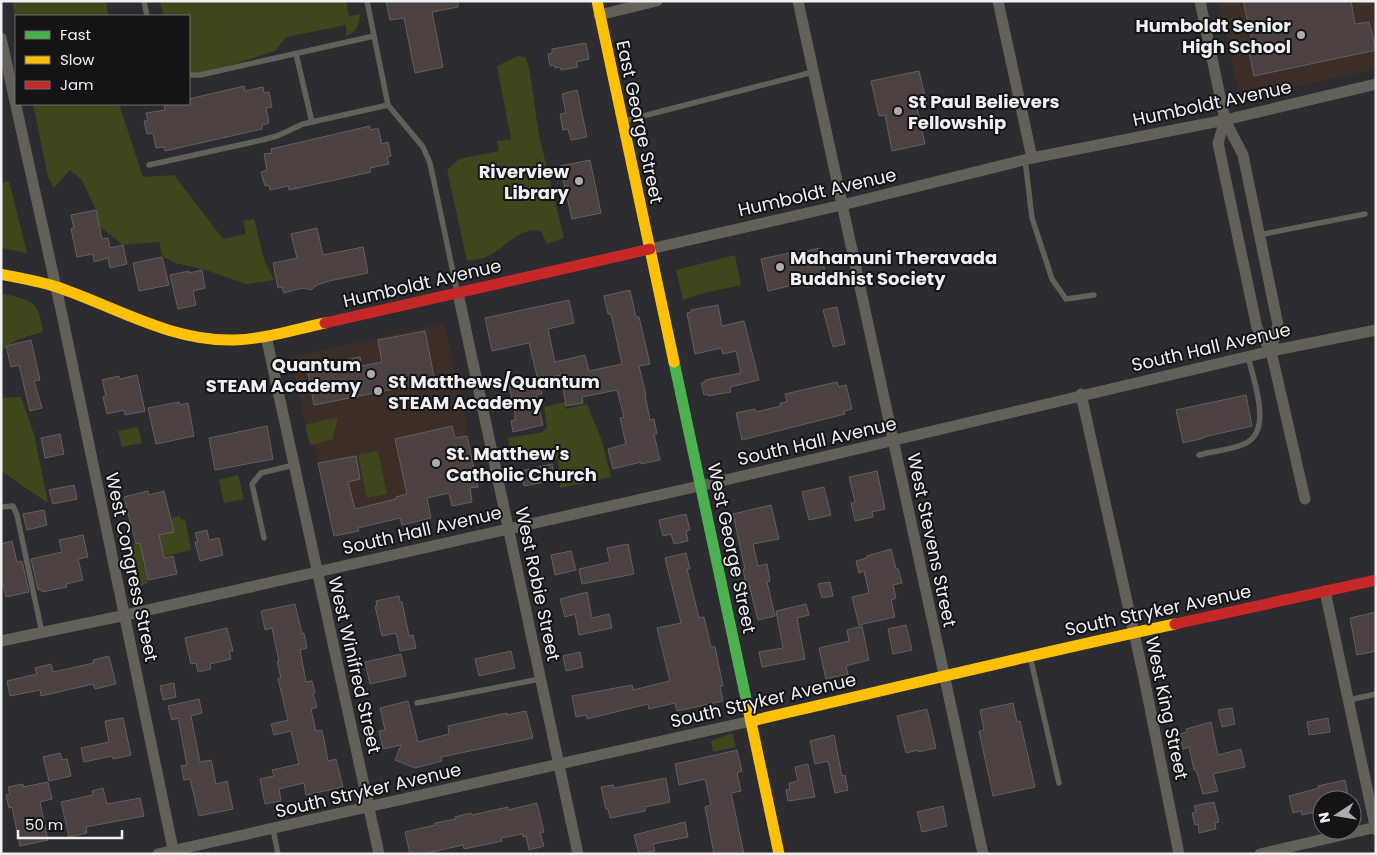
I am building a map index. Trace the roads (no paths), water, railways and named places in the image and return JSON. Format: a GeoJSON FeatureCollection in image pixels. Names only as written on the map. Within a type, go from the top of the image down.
{"type":"FeatureCollection","features":[{"type":"Feature","properties":{"kind":"street","name":"East George Street"},"geometry":{"type":"LineString","coordinates":[[597,1],[650,249]]}},
{"type":"Feature","properties":{"kind":"street"},"geometry":{"type":"LineString","coordinates":[[600,15],[657,1]]}},
{"type":"Feature","properties":{"kind":"street","name":"West Stevens Street"},"geometry":{"type":"LineString","coordinates":[[798,1],[983,854]]}},
{"type":"Feature","properties":{"kind":"street"},"geometry":{"type":"LineString","coordinates":[[998,1],[1028,158]]}},
{"type":"Feature","properties":{"kind":"street"},"geometry":{"type":"LineString","coordinates":[[1200,1],[1225,120],[1243,155],[1278,325],[1271,350]]}},
{"type":"Feature","properties":{"kind":"street","name":"West Congress Street"},"geometry":{"type":"LineString","coordinates":[[1,38],[15,101]]}},
{"type":"Feature","properties":{"kind":"street","name":"Humboldt Avenue"},"geometry":{"type":"LineString","coordinates":[[1,274],[56,286],[156,326],[188,336],[235,340],[266,336],[842,205],[1028,158],[1225,120],[1376,84]]}},
{"type":"Feature","properties":{"kind":"street","name":"West Congress Street"},"geometry":{"type":"LineString","coordinates":[[16,105],[56,286],[174,852]]}},
{"type":"Feature","properties":{"kind":"street"},"geometry":{"type":"LineString","coordinates":[[1225,120],[1218,143],[1257,328],[1271,350],[1305,499]]}},
{"type":"Feature","properties":{"kind":"street","name":"West George Street"},"geometry":{"type":"LineString","coordinates":[[650,249],[779,854]]}},
{"type":"Feature","properties":{"kind":"street","name":"West Robie Street"},"geometry":{"type":"LineString","coordinates":[[458,293],[578,854]]}},
{"type":"Feature","properties":{"kind":"street","name":"South Hall Avenue"},"geometry":{"type":"LineString","coordinates":[[1,641],[124,616],[701,485],[1271,350],[1376,330]]}},
{"type":"Feature","properties":{"kind":"street","name":"West Winifred Street"},"geometry":{"type":"LineString","coordinates":[[266,336],[379,854]]}},
{"type":"Feature","properties":{"kind":"street","name":"West King Street"},"geometry":{"type":"LineString","coordinates":[[1081,394],[1134,634],[1179,854]]}},
{"type":"Feature","properties":{"kind":"street","name":"South Stryker Avenue"},"geometry":{"type":"LineString","coordinates":[[158,854],[174,852],[559,765],[944,677],[1030,655],[1134,634],[1376,580]]}},
{"type":"Feature","properties":{"kind":"street"},"geometry":{"type":"LineString","coordinates":[[1260,854],[1281,852],[1376,828],[1325,591]]}},
{"type":"Feature","properties":{"kind":"lane"},"geometry":{"type":"LineString","coordinates":[[144,1],[147,15]]}},
{"type":"Feature","properties":{"kind":"lane"},"geometry":{"type":"LineString","coordinates":[[366,1],[388,105],[423,147],[429,159],[458,293]]}},
{"type":"Feature","properties":{"kind":"lane"},"geometry":{"type":"LineString","coordinates":[[190,75],[200,75],[374,36]]}},
{"type":"Feature","properties":{"kind":"lane"},"geometry":{"type":"LineString","coordinates":[[296,54],[312,122]]}},
{"type":"Feature","properties":{"kind":"lane"},"geometry":{"type":"LineString","coordinates":[[623,121],[813,72]]}},
{"type":"Feature","properties":{"kind":"lane"},"geometry":{"type":"LineString","coordinates":[[149,165],[270,138],[312,122],[388,105]]}},
{"type":"Feature","properties":{"kind":"lane"},"geometry":{"type":"LineString","coordinates":[[1028,158],[1032,218],[1052,279],[1066,300],[1094,295]]}},
{"type":"Feature","properties":{"kind":"lane"},"geometry":{"type":"LineString","coordinates":[[1259,234],[1365,214]]}},
{"type":"Feature","properties":{"kind":"lane"},"geometry":{"type":"LineString","coordinates":[[1199,455],[1246,444],[1259,430],[1261,414],[1248,356]]}},
{"type":"Feature","properties":{"kind":"lane"},"geometry":{"type":"LineString","coordinates":[[264,538],[252,484],[261,473],[294,465]]}},
{"type":"Feature","properties":{"kind":"lane"},"geometry":{"type":"LineString","coordinates":[[1,507],[12,506],[17,515],[42,633]]}},
{"type":"Feature","properties":{"kind":"lane"},"geometry":{"type":"LineString","coordinates":[[1030,655],[1059,783]]}},
{"type":"Feature","properties":{"kind":"lane"},"geometry":{"type":"LineString","coordinates":[[417,703],[540,679]]}},
{"type":"Feature","properties":{"kind":"lane"},"geometry":{"type":"LineString","coordinates":[[1348,700],[1376,694]]}},
{"type":"Feature","properties":{"kind":"lane"},"geometry":{"type":"LineString","coordinates":[[273,829],[278,854]]}},
{"type":"Feature","properties":{"kind":"place","name":"Humboldt Senior High School"},"geometry":{"type":"Point","coordinates":[1301,35]}},
{"type":"Feature","properties":{"kind":"place","name":"St Paul Believers Fellowship"},"geometry":{"type":"Point","coordinates":[898,111]}},
{"type":"Feature","properties":{"kind":"place","name":"Riverview Library"},"geometry":{"type":"Point","coordinates":[579,181]}},
{"type":"Feature","properties":{"kind":"place","name":"Mahamuni Theravada Buddhist Society"},"geometry":{"type":"Point","coordinates":[780,267]}},
{"type":"Feature","properties":{"kind":"place","name":"Quantum STEAM Academy"},"geometry":{"type":"Point","coordinates":[371,374]}},
{"type":"Feature","properties":{"kind":"place","name":"St Matthews/Quantum STEAM Academy"},"geometry":{"type":"Point","coordinates":[378,391]}},
{"type":"Feature","properties":{"kind":"place","name":"St. Matthew's Catholic Church"},"geometry":{"type":"Point","coordinates":[436,463]}}]}
